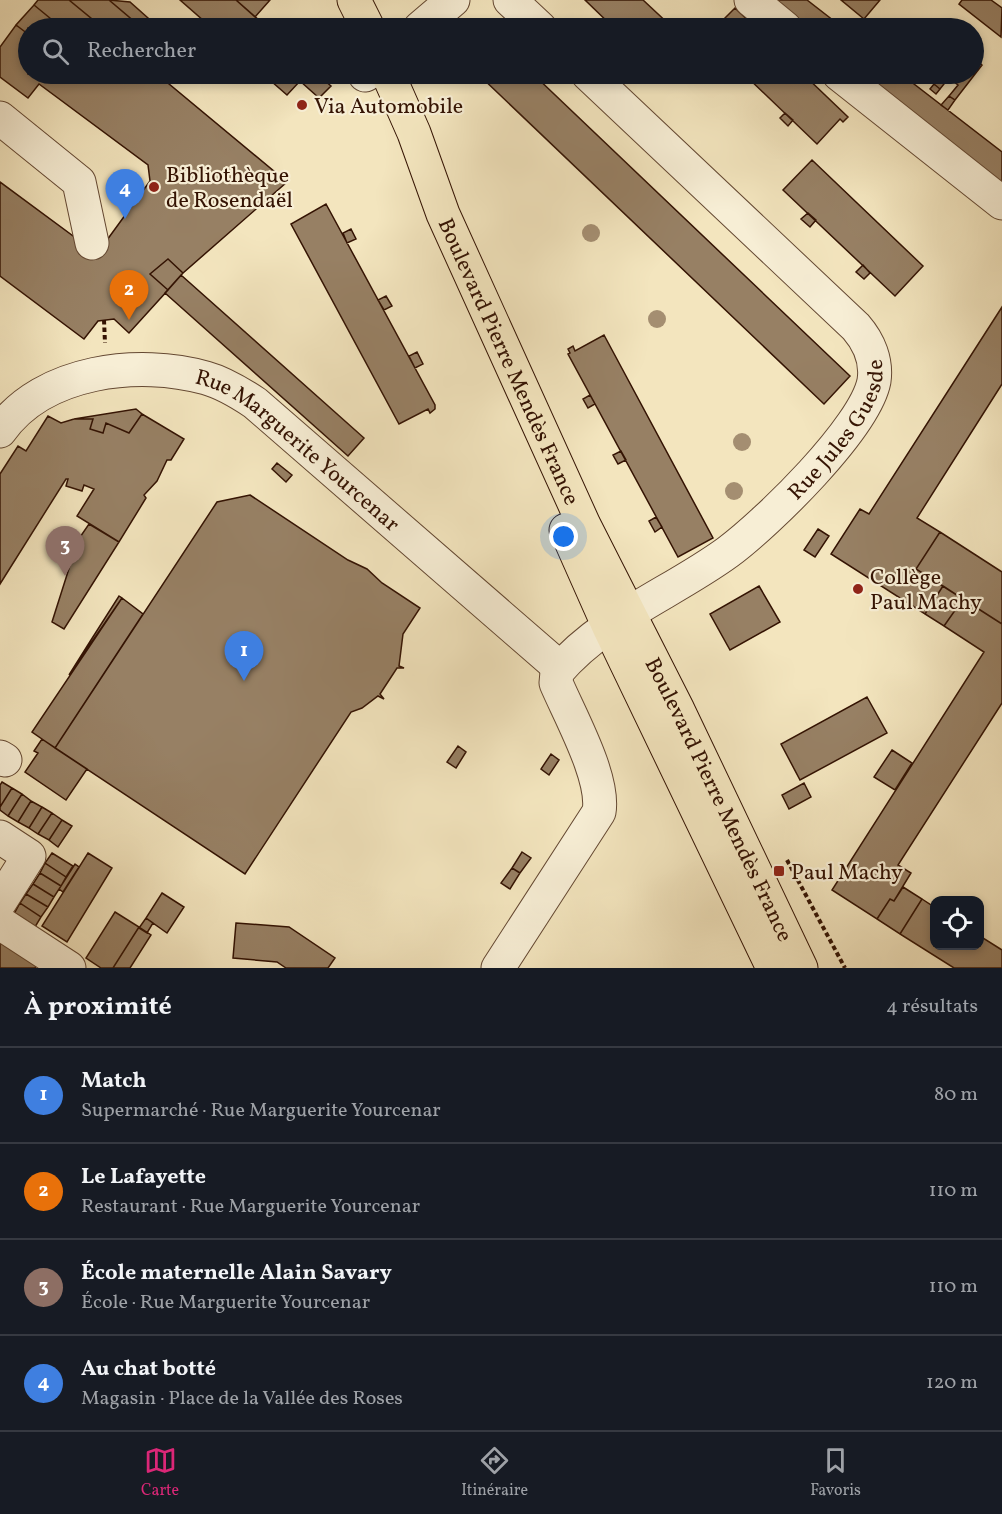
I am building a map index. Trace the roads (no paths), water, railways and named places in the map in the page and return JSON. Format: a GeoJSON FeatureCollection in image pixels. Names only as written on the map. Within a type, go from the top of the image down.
{"type":"FeatureCollection","features":[{"type":"Feature","properties":{"kind":"main road"},"geometry":{"type":"LineString","coordinates":[[331,0],[339,18]]}},
{"type":"Feature","properties":{"kind":"main road"},"geometry":{"type":"LineString","coordinates":[[354,0],[363,18]]}},
{"type":"Feature","properties":{"kind":"main road","name":"Boulevard Pierre Mendès France"},"geometry":{"type":"LineString","coordinates":[[375,84],[508,388],[583,572],[619,619],[801,968]]}},
{"type":"Feature","properties":{"kind":"main road","name":"Boulevard Pierre Mendès France"},"geometry":{"type":"LineString","coordinates":[[619,619],[773,968]]}},
{"type":"Feature","properties":{"kind":"street"},"geometry":{"type":"LineString","coordinates":[[432,18],[453,0]]}},
{"type":"Feature","properties":{"kind":"street"},"geometry":{"type":"LineString","coordinates":[[510,0],[529,18]]}},
{"type":"Feature","properties":{"kind":"street"},"geometry":{"type":"LineString","coordinates":[[751,0],[773,18]]}},
{"type":"Feature","properties":{"kind":"street","name":"Rue Jules Guesde"},"geometry":{"type":"LineString","coordinates":[[560,668],[619,619],[712,563],[758,526],[838,443],[860,412],[874,379],[869,345],[856,327],[599,84]]}},
{"type":"Feature","properties":{"kind":"street"},"geometry":{"type":"LineString","coordinates":[[852,84],[1002,203]]}},
{"type":"Feature","properties":{"kind":"street"},"geometry":{"type":"LineString","coordinates":[[0,118],[79,182],[93,243]]}},
{"type":"Feature","properties":{"kind":"street","name":"Rue Marguerite Yourcenar"},"geometry":{"type":"LineString","coordinates":[[0,431],[18,408],[41,393],[89,378],[136,370],[167,371],[208,378],[234,390],[266,412],[560,668]]}},
{"type":"Feature","properties":{"kind":"street"},"geometry":{"type":"LineString","coordinates":[[498,968],[599,812],[601,800],[596,776],[555,680],[555,674],[560,668]]}},
{"type":"Feature","properties":{"kind":"street"},"geometry":{"type":"LineString","coordinates":[[0,837],[29,856],[0,902]]}},
{"type":"Feature","properties":{"kind":"street"},"geometry":{"type":"LineString","coordinates":[[0,923],[69,968]]}},
{"type":"Feature","properties":{"kind":"place","name":"Via Automobile"},"geometry":{"type":"Point","coordinates":[302,105]}},
{"type":"Feature","properties":{"kind":"place","name":"Bibliothèque de Rosendaël"},"geometry":{"type":"Point","coordinates":[154,187]}},
{"type":"Feature","properties":{"kind":"place","name":"Au chat botté"},"geometry":{"type":"Point","coordinates":[125,219]}},
{"type":"Feature","properties":{"kind":"place","name":"Le Lafayette"},"geometry":{"type":"Point","coordinates":[129,320]}},
{"type":"Feature","properties":{"kind":"place","name":"École maternelle Alain Savary"},"geometry":{"type":"Point","coordinates":[65,576]}},
{"type":"Feature","properties":{"kind":"place","name":"Collège Paul Machy"},"geometry":{"type":"Point","coordinates":[858,589]}},
{"type":"Feature","properties":{"kind":"place","name":"Match"},"geometry":{"type":"Point","coordinates":[244,681]}},
{"type":"Feature","properties":{"kind":"place","name":"Paul Machy"},"geometry":{"type":"Point","coordinates":[779,871]}}]}
